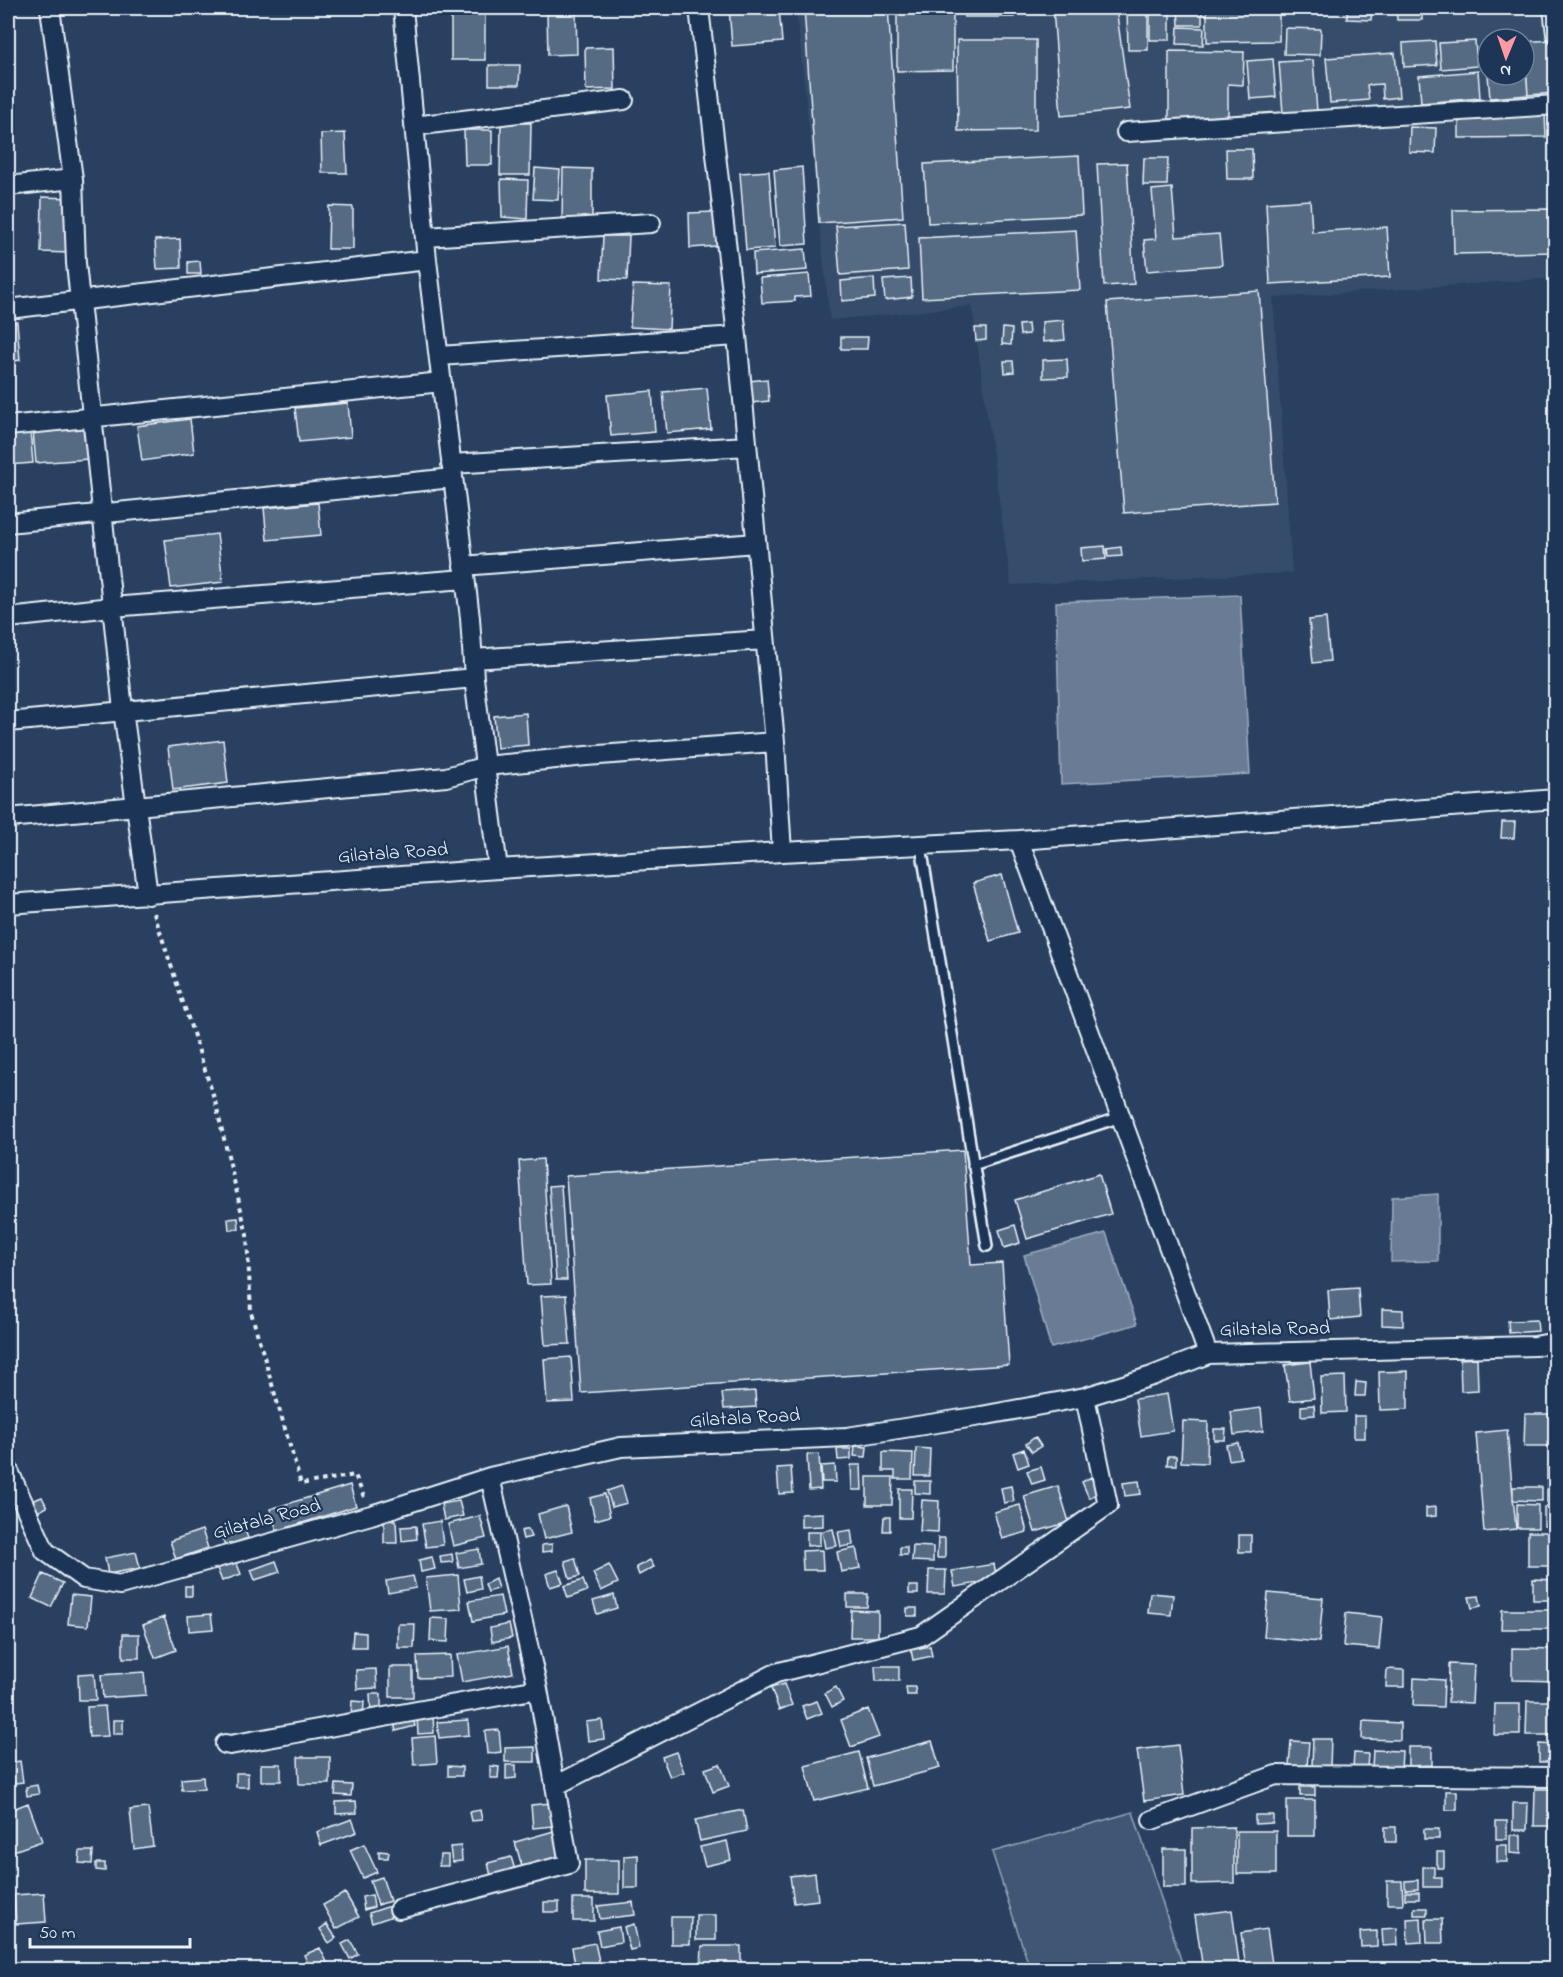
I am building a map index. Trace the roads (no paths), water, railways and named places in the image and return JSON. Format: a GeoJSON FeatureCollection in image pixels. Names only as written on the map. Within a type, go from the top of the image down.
{"type":"FeatureCollection","features":[{"type":"Feature","properties":{"kind":"street"},"geometry":{"type":"LineString","coordinates":[[50,8],[73,179],[76,263],[123,710],[148,895]]}},
{"type":"Feature","properties":{"kind":"street"},"geometry":{"type":"LineString","coordinates":[[403,8],[427,260],[464,572],[474,678],[498,868]]}},
{"type":"Feature","properties":{"kind":"street"},"geometry":{"type":"LineString","coordinates":[[699,8],[737,336],[775,742],[782,852]]}},
{"type":"Feature","properties":{"kind":"street"},"geometry":{"type":"LineString","coordinates":[[1553,8],[1556,34]]}},
{"type":"Feature","properties":{"kind":"street"},"geometry":{"type":"LineString","coordinates":[[414,126],[624,100]]}},
{"type":"Feature","properties":{"kind":"street"},"geometry":{"type":"LineString","coordinates":[[1126,132],[1556,105]]}},
{"type":"Feature","properties":{"kind":"street"},"geometry":{"type":"LineString","coordinates":[[8,186],[73,179]]}},
{"type":"Feature","properties":{"kind":"street"},"geometry":{"type":"LineString","coordinates":[[425,237],[651,223]]}},
{"type":"Feature","properties":{"kind":"street"},"geometry":{"type":"LineString","coordinates":[[8,309],[427,260]]}},
{"type":"Feature","properties":{"kind":"street"},"geometry":{"type":"LineString","coordinates":[[439,356],[737,336]]}},
{"type":"Feature","properties":{"kind":"street"},"geometry":{"type":"LineString","coordinates":[[8,426],[442,382]]}},
{"type":"Feature","properties":{"kind":"street"},"geometry":{"type":"LineString","coordinates":[[8,523],[102,514],[452,471],[747,446]]}},
{"type":"Feature","properties":{"kind":"street"},"geometry":{"type":"LineString","coordinates":[[8,618],[756,543]]}},
{"type":"Feature","properties":{"kind":"street"},"geometry":{"type":"LineString","coordinates":[[473,659],[765,640]]}},
{"type":"Feature","properties":{"kind":"street"},"geometry":{"type":"LineString","coordinates":[[8,722],[474,678]]}},
{"type":"Feature","properties":{"kind":"street"},"geometry":{"type":"LineString","coordinates":[[8,818],[135,808],[446,777],[486,766],[586,756],[775,742]]}},
{"type":"Feature","properties":{"kind":"street","name":"Gilatala Road"},"geometry":{"type":"LineString","coordinates":[[8,904],[498,868],[1019,840],[1556,799]]}},
{"type":"Feature","properties":{"kind":"street"},"geometry":{"type":"LineString","coordinates":[[1019,840],[1208,1354]]}},
{"type":"Feature","properties":{"kind":"street","name":"Gilatala Road"},"geometry":{"type":"LineString","coordinates":[[8,1469],[45,1551],[84,1579],[120,1585],[371,1515],[490,1478],[621,1447],[847,1437],[981,1416],[1085,1397],[1152,1376],[1208,1354],[1535,1346],[1556,1342]]}},
{"type":"Feature","properties":{"kind":"street"},"geometry":{"type":"LineString","coordinates":[[555,1786],[776,1673],[921,1636],[1108,1505],[1085,1397]]}},
{"type":"Feature","properties":{"kind":"street"},"geometry":{"type":"LineString","coordinates":[[399,1909],[569,1864],[538,1689],[490,1478]]}},
{"type":"Feature","properties":{"kind":"street"},"geometry":{"type":"LineString","coordinates":[[225,1744],[230,1745],[538,1689]]}},
{"type":"Feature","properties":{"kind":"street"},"geometry":{"type":"LineString","coordinates":[[1152,1820],[1276,1775],[1556,1777]]}},
{"type":"Feature","properties":{"kind":"lane"},"geometry":{"type":"LineString","coordinates":[[921,846],[987,1246]]}},
{"type":"Feature","properties":{"kind":"lane"},"geometry":{"type":"LineString","coordinates":[[973,1165],[1121,1117]]}}]}
